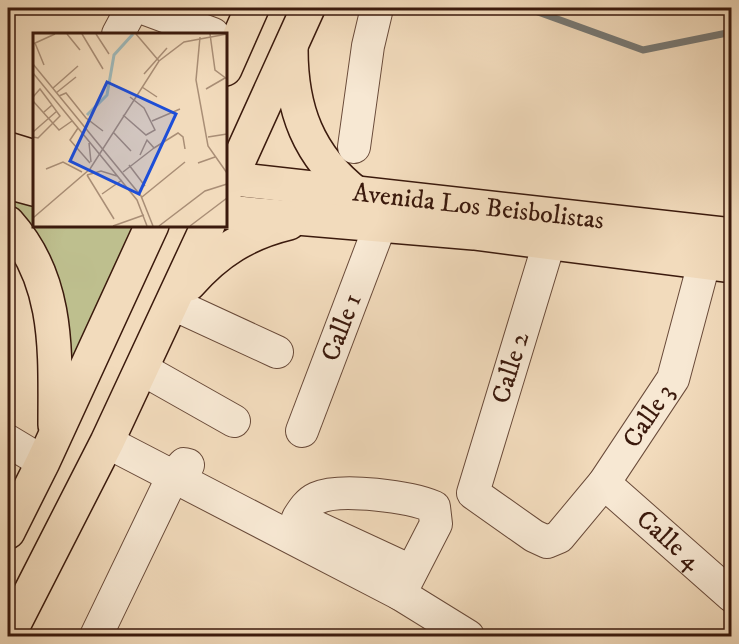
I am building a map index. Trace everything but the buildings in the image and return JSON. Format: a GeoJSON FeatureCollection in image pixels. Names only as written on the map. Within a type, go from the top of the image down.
{"type":"FeatureCollection","features":[{"type":"Feature","properties":{"kind":"main road"},"geometry":{"type":"LineString","coordinates":[[226,50],[252,8]]}},
{"type":"Feature","properties":{"kind":"main road"},"geometry":{"type":"LineString","coordinates":[[227,183],[308,8]]}},
{"type":"Feature","properties":{"kind":"main road"},"geometry":{"type":"LineString","coordinates":[[291,45],[291,73],[295,102],[304,129],[318,154],[335,177],[357,194]]}},
{"type":"Feature","properties":{"kind":"main road"},"geometry":{"type":"LineString","coordinates":[[8,149],[33,157]]}},
{"type":"Feature","properties":{"kind":"main road"},"geometry":{"type":"LineString","coordinates":[[8,182],[33,189]]}},
{"type":"Feature","properties":{"kind":"main road","name":"Avenida Los Beisbolistas"},"geometry":{"type":"LineString","coordinates":[[227,183],[476,205],[718,249]]}},
{"type":"Feature","properties":{"kind":"main road","name":"Avenida Los Beisbolistas"},"geometry":{"type":"LineString","coordinates":[[226,212],[381,223],[549,243],[718,249]]}},
{"type":"Feature","properties":{"kind":"main road"},"geometry":{"type":"LineString","coordinates":[[170,308],[213,258],[242,238],[274,226],[309,218]]}},
{"type":"Feature","properties":{"kind":"main road"},"geometry":{"type":"LineString","coordinates":[[8,223],[40,272],[51,310],[54,337],[49,449]]}},
{"type":"Feature","properties":{"kind":"main road"},"geometry":{"type":"LineString","coordinates":[[8,531],[49,449],[152,226]]}},
{"type":"Feature","properties":{"kind":"main road"},"geometry":{"type":"LineString","coordinates":[[8,636],[107,442],[208,226]]}},
{"type":"Feature","properties":{"kind":"street"},"geometry":{"type":"LineString","coordinates":[[119,33],[132,8]]}},
{"type":"Feature","properties":{"kind":"street"},"geometry":{"type":"LineString","coordinates":[[143,8],[190,33]]}},
{"type":"Feature","properties":{"kind":"street"},"geometry":{"type":"LineString","coordinates":[[354,147],[377,8]]}},
{"type":"Feature","properties":{"kind":"street","name":"Calle 1"},"geometry":{"type":"LineString","coordinates":[[302,431],[381,223]]}},
{"type":"Feature","properties":{"kind":"street","name":"Calle 2"},"geometry":{"type":"LineString","coordinates":[[547,542],[534,537],[473,493],[549,243]]}},
{"type":"Feature","properties":{"kind":"street","name":"Calle 3"},"geometry":{"type":"LineString","coordinates":[[547,542],[559,537],[604,483],[673,379],[718,249]]}},
{"type":"Feature","properties":{"kind":"street"},"geometry":{"type":"LineString","coordinates":[[170,308],[277,352]]}},
{"type":"Feature","properties":{"kind":"street"},"geometry":{"type":"LineString","coordinates":[[142,369],[234,421]]}},
{"type":"Feature","properties":{"kind":"street"},"geometry":{"type":"LineString","coordinates":[[8,441],[49,449]]}},
{"type":"Feature","properties":{"kind":"street"},"geometry":{"type":"LineString","coordinates":[[107,442],[173,476],[406,583]]}},
{"type":"Feature","properties":{"kind":"street"},"geometry":{"type":"LineString","coordinates":[[96,636],[173,476],[184,464],[194,466],[298,518],[406,583],[468,636]]}},
{"type":"Feature","properties":{"kind":"street","name":"Calle 4"},"geometry":{"type":"LineString","coordinates":[[604,483],[732,596]]}},
{"type":"Feature","properties":{"kind":"street"},"geometry":{"type":"LineString","coordinates":[[298,518],[306,505],[318,497],[355,493],[423,502],[434,507],[436,524],[406,583]]}},
{"type":"Feature","properties":{"kind":"green space"},"geometry":{"type":"Polygon","coordinates":[[[8,198],[33,203],[33,226],[137,226],[62,390],[8,211],[8,198]]]}},
{"type":"Feature","properties":{"kind":"waterway"},"geometry":{"type":"LineString","coordinates":[[527,8],[643,50],[732,32]]}}]}
